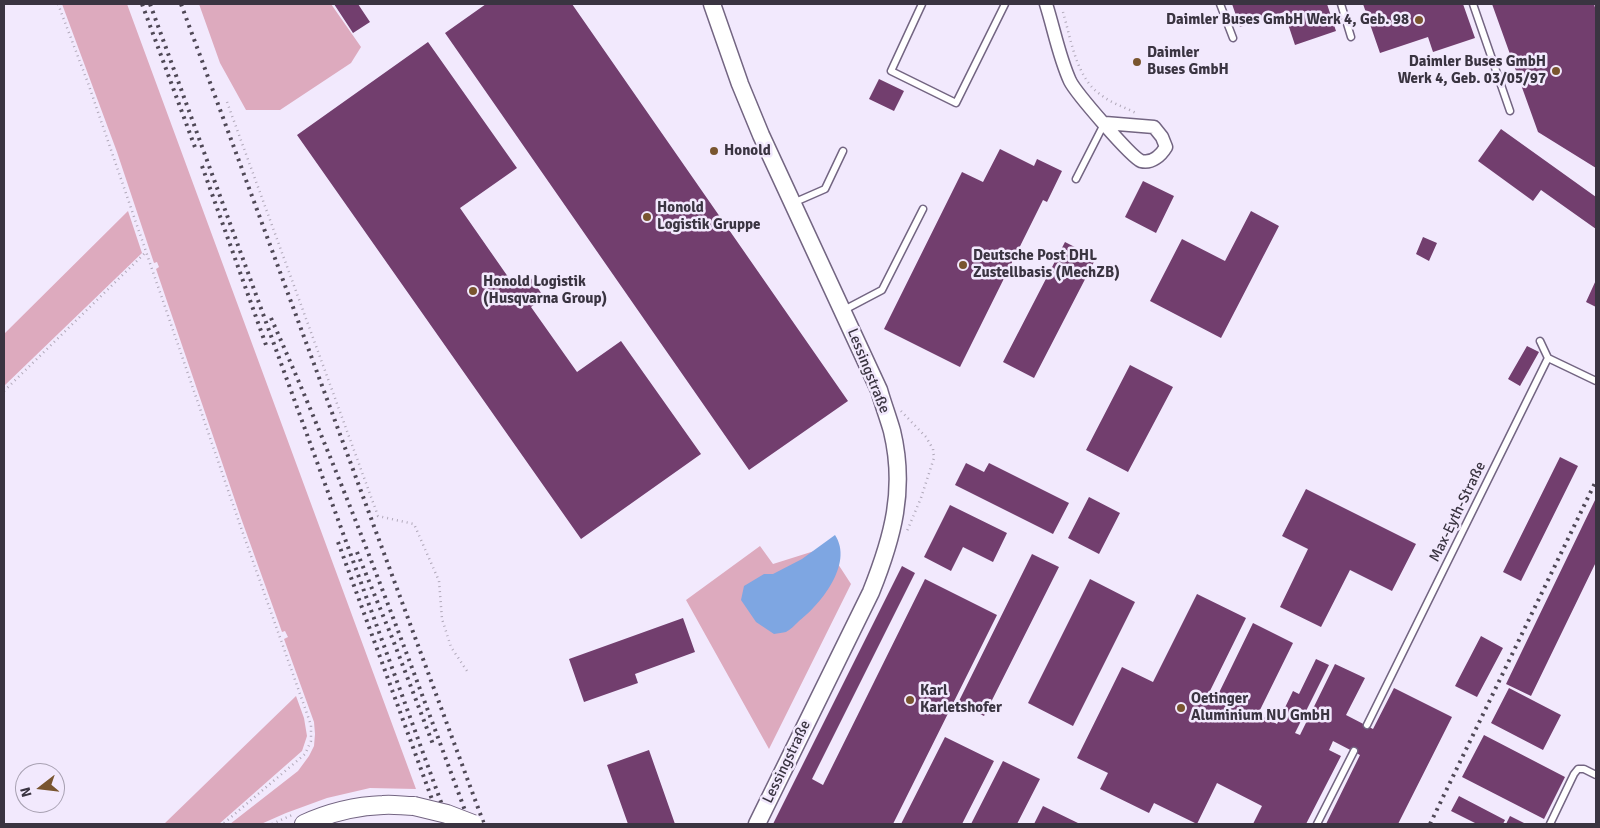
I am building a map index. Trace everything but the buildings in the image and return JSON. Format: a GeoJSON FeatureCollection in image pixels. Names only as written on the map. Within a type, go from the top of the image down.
{"type":"FeatureCollection","features":[{"type":"Feature","properties":{"kind":"main road"},"geometry":{"type":"LineString","coordinates":[[304,824],[352,809],[383,804],[432,809],[473,824]]}},
{"type":"Feature","properties":{"kind":"street","name":"Lessingstraße"},"geometry":{"type":"LineString","coordinates":[[712,4],[740,84],[761,135],[879,390],[892,432],[898,482],[897,506],[893,529],[871,592],[757,824]]}},
{"type":"Feature","properties":{"kind":"street"},"geometry":{"type":"LineString","coordinates":[[1046,4],[1062,60],[1070,81],[1081,97],[1129,152],[1142,161],[1150,161],[1160,156],[1166,147],[1162,137],[1154,127],[1105,123]]}},
{"type":"Feature","properties":{"kind":"lane"},"geometry":{"type":"LineString","coordinates":[[922,4],[891,71],[956,103],[1005,4]]}},
{"type":"Feature","properties":{"kind":"lane"},"geometry":{"type":"LineString","coordinates":[[1220,4],[1233,38]]}},
{"type":"Feature","properties":{"kind":"lane"},"geometry":{"type":"LineString","coordinates":[[1341,4],[1351,36]]}},
{"type":"Feature","properties":{"kind":"lane"},"geometry":{"type":"LineString","coordinates":[[1473,4],[1510,111]]}},
{"type":"Feature","properties":{"kind":"lane"},"geometry":{"type":"LineString","coordinates":[[1076,179],[1105,123]]}},
{"type":"Feature","properties":{"kind":"lane"},"geometry":{"type":"LineString","coordinates":[[792,203],[825,189],[843,151]]}},
{"type":"Feature","properties":{"kind":"lane"},"geometry":{"type":"LineString","coordinates":[[843,310],[882,290],[924,209]]}},
{"type":"Feature","properties":{"kind":"lane"},"geometry":{"type":"LineString","coordinates":[[1540,341],[1548,358],[1596,381]]}},
{"type":"Feature","properties":{"kind":"lane","name":"Max-Eyth-Straße"},"geometry":{"type":"LineString","coordinates":[[1366,725],[1548,358]]}},
{"type":"Feature","properties":{"kind":"lane"},"geometry":{"type":"LineString","coordinates":[[1318,824],[1354,751]]}},
{"type":"Feature","properties":{"kind":"lane"},"geometry":{"type":"LineString","coordinates":[[1550,824],[1574,774],[1578,770],[1584,769],[1596,775]]}},
{"type":"Feature","properties":{"kind":"path"},"geometry":{"type":"LineString","coordinates":[[58,4],[88,83],[311,725],[311,741],[305,754],[223,824]]}},
{"type":"Feature","properties":{"kind":"path"},"geometry":{"type":"LineString","coordinates":[[1060,4],[1075,56],[1085,78],[1100,95],[1150,120],[1154,127]]}},
{"type":"Feature","properties":{"kind":"path"},"geometry":{"type":"LineString","coordinates":[[227,102],[378,516],[414,524],[438,581],[442,619],[451,647],[469,674]]}},
{"type":"Feature","properties":{"kind":"path"},"geometry":{"type":"LineString","coordinates":[[4,390],[146,252]]}},
{"type":"Feature","properties":{"kind":"path"},"geometry":{"type":"LineString","coordinates":[[898,406],[904,415],[926,437],[933,449],[934,458],[921,498],[906,533]]}},
{"type":"Feature","properties":{"kind":"shaded area"},"geometry":{"type":"Polygon","coordinates":[[[62,4],[127,4],[416,789],[370,788],[327,798],[261,824],[230,824],[298,771],[314,746],[314,722],[284,639],[288,637],[285,631],[282,632],[241,518],[156,269],[159,267],[157,262],[154,263],[117,152],[62,4]]]}},
{"type":"Feature","properties":{"kind":"shaded area"},"geometry":{"type":"Polygon","coordinates":[[[199,4],[331,4],[361,47],[351,63],[280,110],[246,110],[220,63],[199,4]]]}},
{"type":"Feature","properties":{"kind":"shaded area"},"geometry":{"type":"Polygon","coordinates":[[[128,211],[142,253],[4,386],[4,334],[128,211]]]}},
{"type":"Feature","properties":{"kind":"shaded area"},"geometry":{"type":"Polygon","coordinates":[[[760,546],[773,564],[827,547],[851,584],[769,749],[686,600],[760,546]]]}},
{"type":"Feature","properties":{"kind":"shaded area"},"geometry":{"type":"Polygon","coordinates":[[[296,696],[304,718],[307,736],[302,751],[219,824],[164,824],[296,696]]]}},
{"type":"Feature","properties":{"kind":"water"},"geometry":{"type":"Polygon","coordinates":[[[835,535],[840,546],[837,571],[824,595],[807,615],[786,632],[774,634],[756,622],[741,600],[744,586],[764,574],[773,574],[802,559],[835,535]]]}},
{"type":"Feature","properties":{"kind":"railway"},"geometry":{"type":"LineString","coordinates":[[142,4],[196,150]]}},
{"type":"Feature","properties":{"kind":"railway"},"geometry":{"type":"LineString","coordinates":[[150,4],[449,824]]}},
{"type":"Feature","properties":{"kind":"railway"},"geometry":{"type":"LineString","coordinates":[[181,4],[484,824]]}},
{"type":"Feature","properties":{"kind":"railway"},"geometry":{"type":"LineString","coordinates":[[202,166],[266,345]]}},
{"type":"Feature","properties":{"kind":"railway"},"geometry":{"type":"LineString","coordinates":[[271,318],[350,506],[470,824]]}},
{"type":"Feature","properties":{"kind":"railway"},"geometry":{"type":"LineString","coordinates":[[1430,824],[1596,481]]}},
{"type":"Feature","properties":{"kind":"railway"},"geometry":{"type":"LineString","coordinates":[[338,542],[441,824]]}},
{"type":"Feature","properties":{"kind":"railway"},"geometry":{"type":"LineString","coordinates":[[357,552],[434,747]]}},
{"type":"Feature","properties":{"kind":"place","name":"Daimler Buses GmbH Werk 4, Geb. 98"},"geometry":{"type":"Point","coordinates":[1419,20]}},
{"type":"Feature","properties":{"kind":"place","name":"Daimler Buses GmbH"},"geometry":{"type":"Point","coordinates":[1137,62]}},
{"type":"Feature","properties":{"kind":"place","name":"Daimler Buses GmbH Werk 4, Geb. 03/05/97"},"geometry":{"type":"Point","coordinates":[1556,71]}},
{"type":"Feature","properties":{"kind":"place","name":"Honold"},"geometry":{"type":"Point","coordinates":[714,151]}},
{"type":"Feature","properties":{"kind":"place","name":"Honold Logistik Gruppe"},"geometry":{"type":"Point","coordinates":[647,217]}},
{"type":"Feature","properties":{"kind":"place","name":"Deutsche Post DHL Zustellbasis (MechZB)"},"geometry":{"type":"Point","coordinates":[963,265]}},
{"type":"Feature","properties":{"kind":"place","name":"Honold Logistik (Husqvarna Group)"},"geometry":{"type":"Point","coordinates":[473,291]}},
{"type":"Feature","properties":{"kind":"place","name":"Karl Karletshofer"},"geometry":{"type":"Point","coordinates":[910,700]}},
{"type":"Feature","properties":{"kind":"place","name":"Oetinger Aluminium NU GmbH"},"geometry":{"type":"Point","coordinates":[1181,708]}}]}
